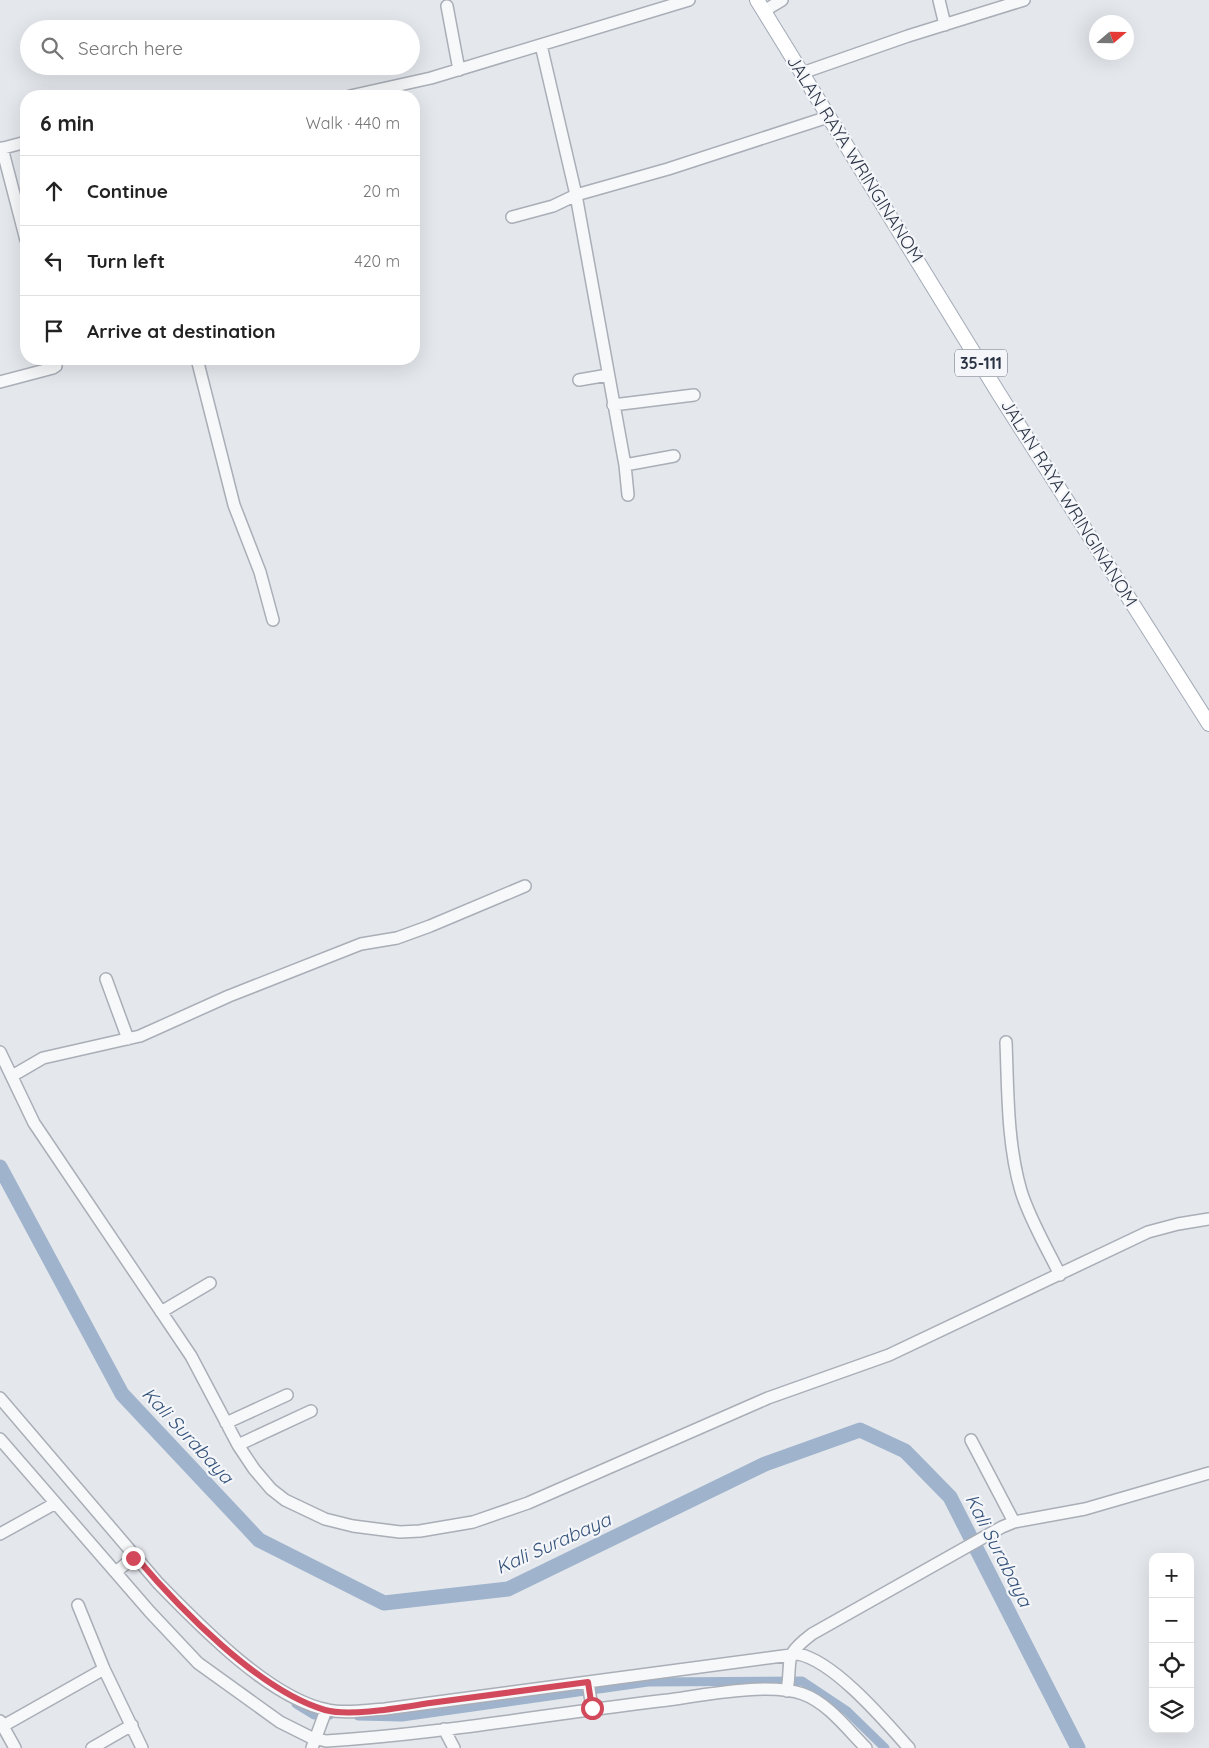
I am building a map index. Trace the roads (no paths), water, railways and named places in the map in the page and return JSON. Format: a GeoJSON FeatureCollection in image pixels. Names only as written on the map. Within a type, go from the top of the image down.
{"type":"FeatureCollection","features":[{"type":"Feature","properties":{"kind":"main road","name":"JALAN RAYA WRINGINANOM"},"geometry":{"type":"LineString","coordinates":[[760,6],[908,242],[999,394],[1209,724]]}},
{"type":"Feature","properties":{"kind":"street"},"geometry":{"type":"LineString","coordinates":[[384,90],[459,70],[689,0]]}},
{"type":"Feature","properties":{"kind":"street"},"geometry":{"type":"LineString","coordinates":[[760,6],[782,0]]}},
{"type":"Feature","properties":{"kind":"street"},"geometry":{"type":"LineString","coordinates":[[939,0],[945,25]]}},
{"type":"Feature","properties":{"kind":"street"},"geometry":{"type":"LineString","coordinates":[[802,73],[1024,0]]}},
{"type":"Feature","properties":{"kind":"street"},"geometry":{"type":"LineString","coordinates":[[447,6],[459,70]]}},
{"type":"Feature","properties":{"kind":"street"},"geometry":{"type":"LineString","coordinates":[[541,45],[576,195],[625,465],[628,495]]}},
{"type":"Feature","properties":{"kind":"street"},"geometry":{"type":"LineString","coordinates":[[512,217],[552,206],[576,195],[668,169],[828,117]]}},
{"type":"Feature","properties":{"kind":"street"},"geometry":{"type":"LineString","coordinates":[[20,143],[1,148],[20,218]]}},
{"type":"Feature","properties":{"kind":"street"},"geometry":{"type":"LineString","coordinates":[[0,382],[53,368],[56,365]]}},
{"type":"Feature","properties":{"kind":"street"},"geometry":{"type":"LineString","coordinates":[[199,365],[234,504],[260,572],[274,620]]}},
{"type":"Feature","properties":{"kind":"street"},"geometry":{"type":"LineString","coordinates":[[579,380],[608,375]]}},
{"type":"Feature","properties":{"kind":"street"},"geometry":{"type":"LineString","coordinates":[[613,405],[694,395]]}},
{"type":"Feature","properties":{"kind":"street"},"geometry":{"type":"LineString","coordinates":[[625,465],[674,456]]}},
{"type":"Feature","properties":{"kind":"street"},"geometry":{"type":"LineString","coordinates":[[12,1076],[43,1058],[128,1039],[361,944],[397,938],[525,886]]}},
{"type":"Feature","properties":{"kind":"street"},"geometry":{"type":"LineString","coordinates":[[106,979],[128,1039]]}},
{"type":"Feature","properties":{"kind":"street"},"geometry":{"type":"LineString","coordinates":[[1006,1042],[1008,1119],[1015,1166],[1022,1192],[1060,1275]]}},
{"type":"Feature","properties":{"kind":"street"},"geometry":{"type":"LineString","coordinates":[[0,1052],[42,1135],[201,1373],[238,1445],[254,1469],[278,1495],[309,1513],[334,1523],[405,1532],[461,1524],[528,1503],[768,1398],[889,1355],[1148,1232],[1178,1224],[1209,1219]]}},
{"type":"Feature","properties":{"kind":"street"},"geometry":{"type":"LineString","coordinates":[[162,1312],[210,1283]]}},
{"type":"Feature","properties":{"kind":"street"},"geometry":{"type":"LineString","coordinates":[[226,1423],[287,1395]]}},
{"type":"Feature","properties":{"kind":"street"},"geometry":{"type":"LineString","coordinates":[[0,1398],[134,1557],[185,1611],[256,1673],[297,1699],[325,1711],[385,1709],[588,1684],[790,1656],[809,1656],[827,1668],[876,1712],[908,1748]]}},
{"type":"Feature","properties":{"kind":"street"},"geometry":{"type":"LineString","coordinates":[[238,1445],[310,1411]]}},
{"type":"Feature","properties":{"kind":"street"},"geometry":{"type":"LineString","coordinates":[[0,1439],[54,1504],[198,1662],[272,1718],[316,1739],[389,1737],[592,1706],[788,1688],[817,1701],[866,1748]]}},
{"type":"Feature","properties":{"kind":"street"},"geometry":{"type":"LineString","coordinates":[[971,1440],[1014,1522]]}},
{"type":"Feature","properties":{"kind":"street"},"geometry":{"type":"LineString","coordinates":[[788,1688],[790,1656],[795,1647],[826,1624],[871,1603],[1002,1527],[1014,1522],[1085,1509],[1209,1473]]}},
{"type":"Feature","properties":{"kind":"street"},"geometry":{"type":"LineString","coordinates":[[0,1534],[54,1504]]}},
{"type":"Feature","properties":{"kind":"street"},"geometry":{"type":"LineString","coordinates":[[117,1571],[134,1557]]}},
{"type":"Feature","properties":{"kind":"street"},"geometry":{"type":"LineString","coordinates":[[78,1605],[104,1669],[142,1748]]}},
{"type":"Feature","properties":{"kind":"street"},"geometry":{"type":"LineString","coordinates":[[15,1748],[1,1724],[104,1669]]}},
{"type":"Feature","properties":{"kind":"street"},"geometry":{"type":"LineString","coordinates":[[588,1684],[592,1706]]}},
{"type":"Feature","properties":{"kind":"street"},"geometry":{"type":"LineString","coordinates":[[316,1739],[325,1711]]}},
{"type":"Feature","properties":{"kind":"street"},"geometry":{"type":"LineString","coordinates":[[92,1748],[132,1725]]}},
{"type":"Feature","properties":{"kind":"street"},"geometry":{"type":"LineString","coordinates":[[444,1729],[454,1748]]}},
{"type":"Feature","properties":{"kind":"waterway","name":"Kali Surabaya"},"geometry":{"type":"LineString","coordinates":[[0,1167],[122,1394],[259,1540],[384,1603],[508,1589],[765,1464],[860,1430],[905,1451],[950,1497],[1078,1748]]}},
{"type":"Feature","properties":{"kind":"waterway"},"geometry":{"type":"LineString","coordinates":[[358,1716],[402,1717],[648,1682],[802,1681],[847,1711],[885,1748]]}},
{"type":"Feature","properties":{"kind":"waterway"},"geometry":{"type":"LineString","coordinates":[[296,1704],[314,1715],[330,1715]]}}]}
